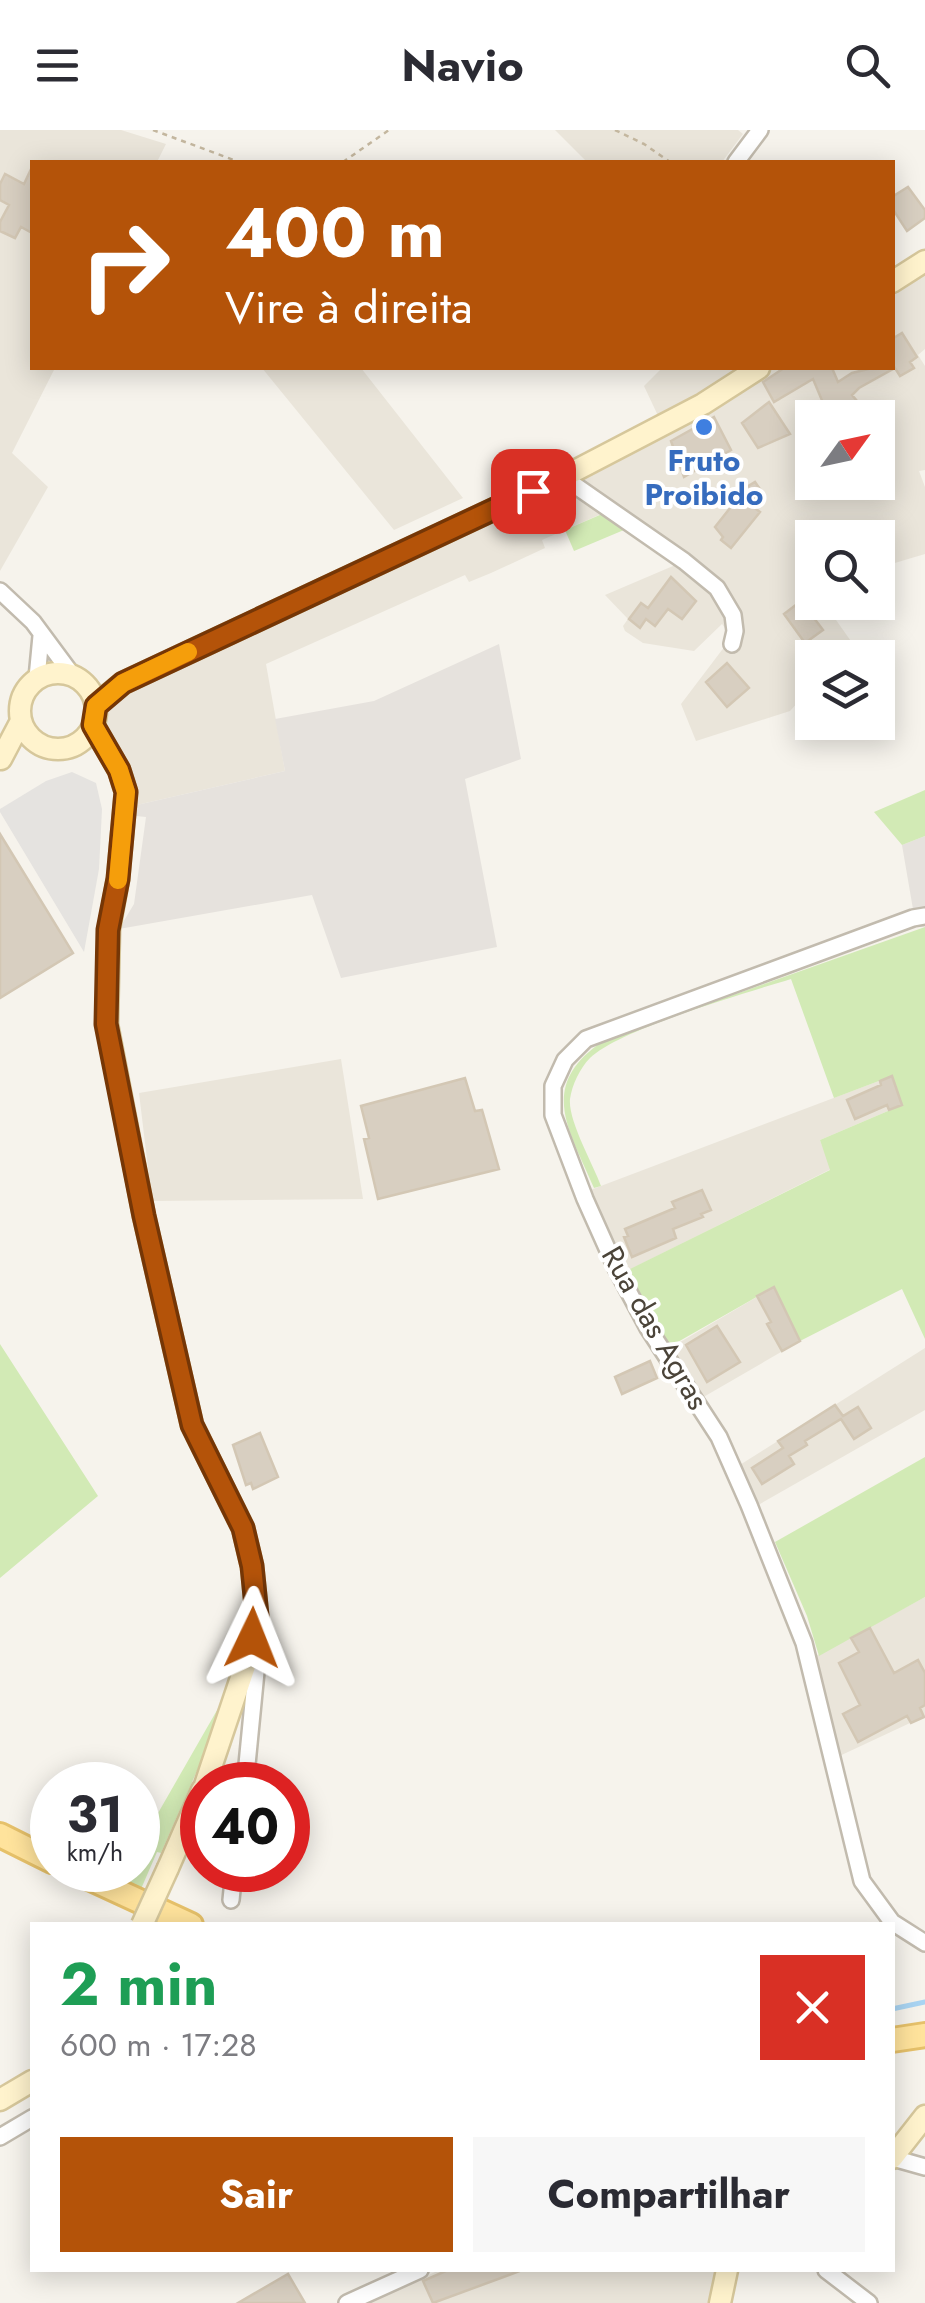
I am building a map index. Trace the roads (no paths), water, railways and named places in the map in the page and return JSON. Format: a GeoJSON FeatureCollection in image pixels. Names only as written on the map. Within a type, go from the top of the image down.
{"type":"FeatureCollection","features":[{"type":"Feature","properties":{"kind":"main road"},"geometry":{"type":"LineString","coordinates":[[0,1835],[30,1849]]}},
{"type":"Feature","properties":{"kind":"main road"},"geometry":{"type":"LineString","coordinates":[[120,1892],[185,1922]]}},
{"type":"Feature","properties":{"kind":"main road"},"geometry":{"type":"LineString","coordinates":[[895,2040],[925,2035]]}},
{"type":"Feature","properties":{"kind":"street"},"geometry":{"type":"LineString","coordinates":[[738,160],[760,130]]}},
{"type":"Feature","properties":{"kind":"street"},"geometry":{"type":"LineString","coordinates":[[895,280],[925,261]]}},
{"type":"Feature","properties":{"kind":"street"},"geometry":{"type":"LineString","coordinates":[[76,744],[94,715],[123,683],[564,477],[702,404],[756,370]]}},
{"type":"Feature","properties":{"kind":"street"},"geometry":{"type":"LineString","coordinates":[[564,477],[718,588],[733,615],[732,644]]}},
{"type":"Feature","properties":{"kind":"street"},"geometry":{"type":"LineString","coordinates":[[0,591],[33,622],[78,679],[126,792],[118,879],[108,930],[106,1024],[144,1216],[192,1425],[243,1528],[257,1616],[247,1660],[212,1762]]}},
{"type":"Feature","properties":{"kind":"street"},"geometry":{"type":"LineString","coordinates":[[38,678],[41,636]]}},
{"type":"Feature","properties":{"kind":"street"},"geometry":{"type":"LineString","coordinates":[[1,759],[21,721],[22,697],[38,678],[61,672],[78,679],[123,683]]}},
{"type":"Feature","properties":{"kind":"street"},"geometry":{"type":"LineString","coordinates":[[21,721],[36,742],[56,749],[76,744],[110,758]]}},
{"type":"Feature","properties":{"kind":"street"},"geometry":{"type":"LineString","coordinates":[[1,759],[36,742]]}},
{"type":"Feature","properties":{"kind":"street","name":"Rua das Agras"},"geometry":{"type":"LineString","coordinates":[[892,1922],[862,1881],[804,1643],[790,1608],[719,1438],[648,1328],[615,1266],[554,1115],[553,1086],[565,1060],[586,1039],[925,916]]}},
{"type":"Feature","properties":{"kind":"street"},"geometry":{"type":"LineString","coordinates":[[247,1660],[256,1672],[247,1762]]}},
{"type":"Feature","properties":{"kind":"street"},"geometry":{"type":"LineString","coordinates":[[143,1922],[180,1841]]}},
{"type":"Feature","properties":{"kind":"street"},"geometry":{"type":"LineString","coordinates":[[232,1900],[233,1892]]}},
{"type":"Feature","properties":{"kind":"street","name":"Rua das Agras"},"geometry":{"type":"LineString","coordinates":[[895,1924],[925,1943]]}},
{"type":"Feature","properties":{"kind":"street"},"geometry":{"type":"LineString","coordinates":[[0,2100],[30,2082]]}},
{"type":"Feature","properties":{"kind":"street"},"geometry":{"type":"LineString","coordinates":[[895,2154],[925,2116]]}},
{"type":"Feature","properties":{"kind":"street"},"geometry":{"type":"LineString","coordinates":[[0,2138],[30,2119]]}},
{"type":"Feature","properties":{"kind":"street"},"geometry":{"type":"LineString","coordinates":[[895,2159],[925,2166]]}},
{"type":"Feature","properties":{"kind":"street"},"geometry":{"type":"LineString","coordinates":[[347,2303],[416,2272]]}},
{"type":"Feature","properties":{"kind":"street"},"geometry":{"type":"LineString","coordinates":[[720,2303],[727,2272]]}},
{"type":"Feature","properties":{"kind":"street"},"geometry":{"type":"LineString","coordinates":[[828,2272],[864,2302]]}},
{"type":"Feature","properties":{"kind":"waterway"},"geometry":{"type":"LineString","coordinates":[[895,2008],[925,2002]]}},
{"type":"Feature","properties":{"kind":"place","name":"Fruto Proibido"},"geometry":{"type":"Point","coordinates":[704,427]}}]}
